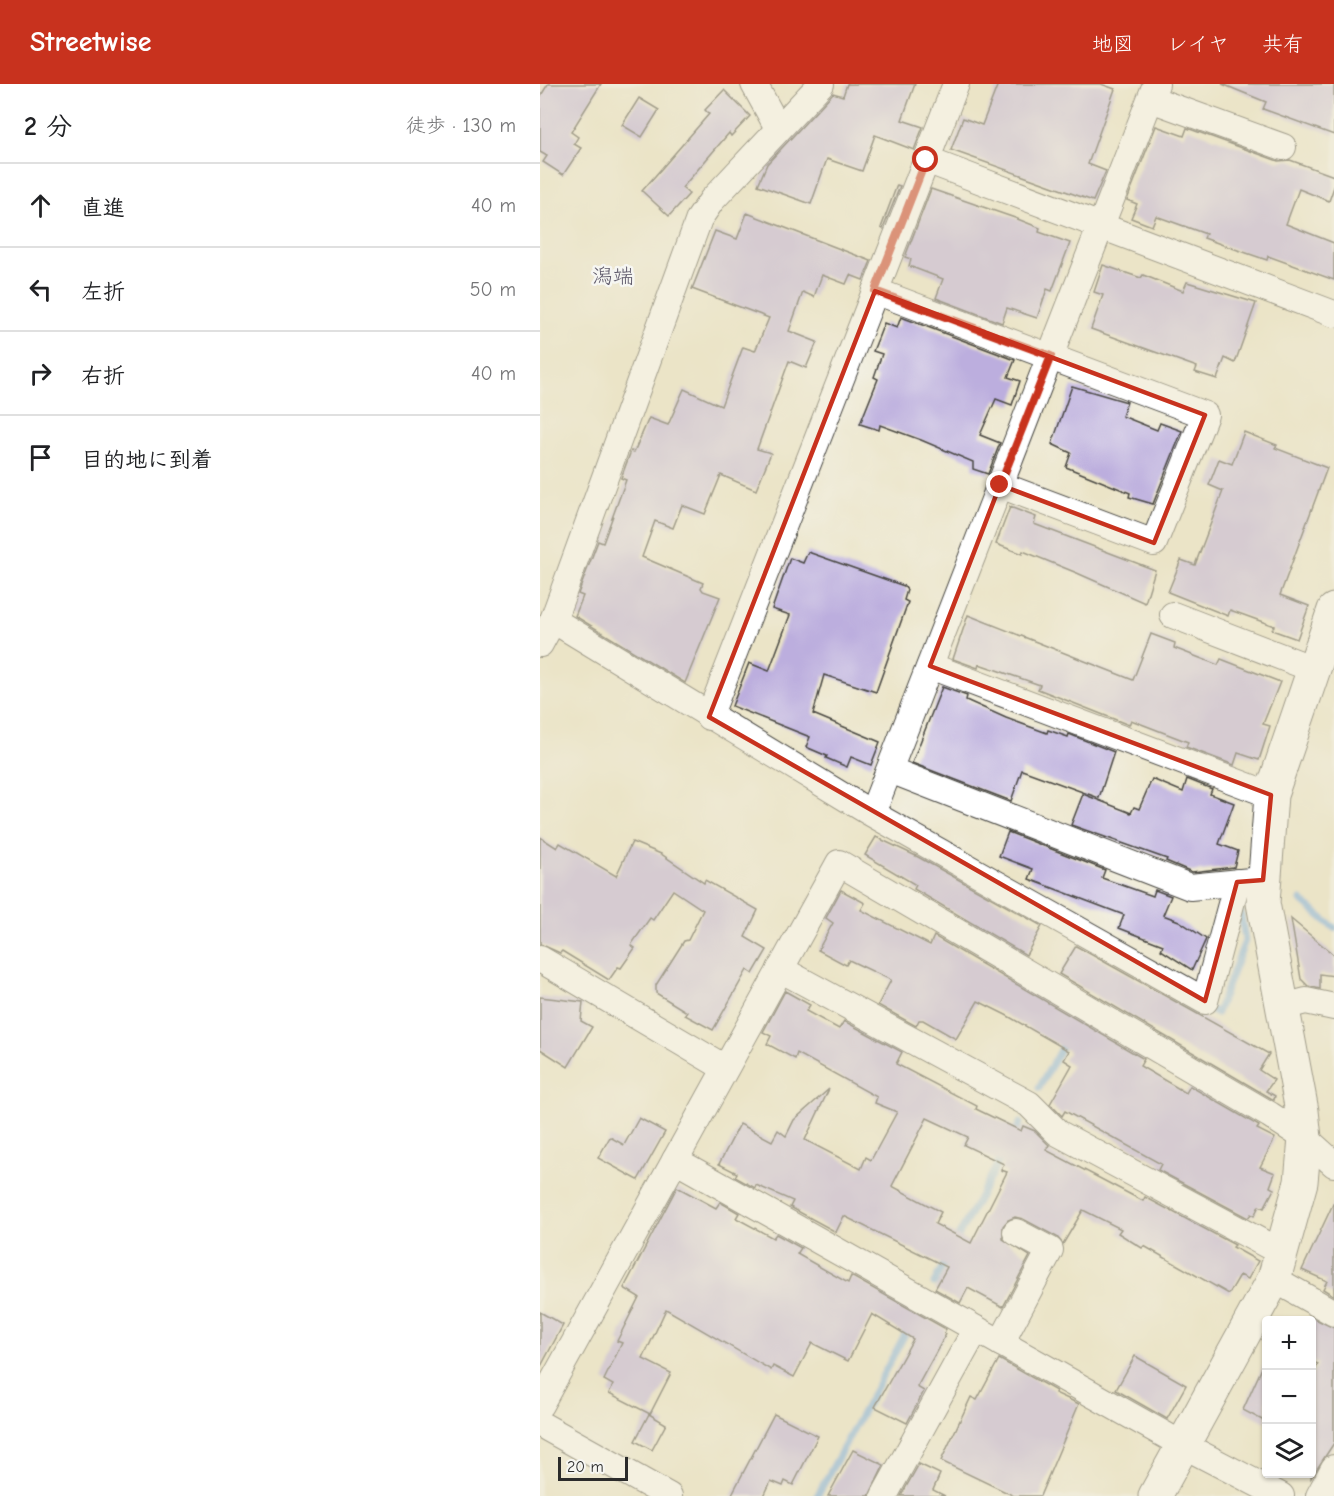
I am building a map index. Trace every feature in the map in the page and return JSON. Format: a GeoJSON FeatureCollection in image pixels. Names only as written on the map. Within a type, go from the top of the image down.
{"type":"FeatureCollection","features":[{"type":"Feature","properties":{"kind":"street"},"geometry":{"type":"LineString","coordinates":[[754,84],[778,128]]}},
{"type":"Feature","properties":{"kind":"street"},"geometry":{"type":"LineString","coordinates":[[540,644],[553,620],[699,219],[712,200],[821,84]]}},
{"type":"Feature","properties":{"kind":"street"},"geometry":{"type":"LineString","coordinates":[[709,717],[956,84]]}},
{"type":"Feature","properties":{"kind":"street"},"geometry":{"type":"LineString","coordinates":[[878,801],[1153,92],[1283,147]]}},
{"type":"Feature","properties":{"kind":"street"},"geometry":{"type":"LineString","coordinates":[[926,160],[1334,314]]}},
{"type":"Feature","properties":{"kind":"street"},"geometry":{"type":"LineString","coordinates":[[875,291],[1205,415],[1154,543],[1000,485]]}},
{"type":"Feature","properties":{"kind":"street"},"geometry":{"type":"LineString","coordinates":[[553,620],[709,717],[869,812],[1205,1000],[1250,881],[1271,795],[1312,669],[1334,610]]}},
{"type":"Feature","properties":{"kind":"street"},"geometry":{"type":"LineString","coordinates":[[1173,615],[1312,669]]}},
{"type":"Feature","properties":{"kind":"street"},"geometry":{"type":"LineString","coordinates":[[930,666],[1271,795]]}},
{"type":"Feature","properties":{"kind":"street"},"geometry":{"type":"LineString","coordinates":[[890,770],[1190,887],[1250,881]]}},
{"type":"Feature","properties":{"kind":"street"},"geometry":{"type":"LineString","coordinates":[[540,1405],[839,863],[1270,1115],[1305,1138],[1334,1164]]}},
{"type":"Feature","properties":{"kind":"street"},"geometry":{"type":"LineString","coordinates":[[1155,1496],[1278,1266],[1301,1182],[1305,1138],[1302,1110],[1263,903],[1250,881]]}},
{"type":"Feature","properties":{"kind":"street"},"geometry":{"type":"LineString","coordinates":[[540,959],[725,1068]]}},
{"type":"Feature","properties":{"kind":"street"},"geometry":{"type":"LineString","coordinates":[[780,969],[1029,1104],[1058,1133],[1278,1266],[1334,1313]]}},
{"type":"Feature","properties":{"kind":"street"},"geometry":{"type":"LineString","coordinates":[[1283,1007],[1306,1001],[1334,1007]]}},
{"type":"Feature","properties":{"kind":"street"},"geometry":{"type":"LineString","coordinates":[[675,1160],[1183,1445],[1281,1496]]}},
{"type":"Feature","properties":{"kind":"street"},"geometry":{"type":"LineString","coordinates":[[1001,1343],[1050,1250],[1016,1232]]}},
{"type":"Feature","properties":{"kind":"street"},"geometry":{"type":"LineString","coordinates":[[884,1496],[976,1329]]}},
{"type":"Feature","properties":{"kind":"street"},"geometry":{"type":"LineString","coordinates":[[540,1424],[669,1496]]}},
{"type":"Feature","properties":{"kind":"street"},"geometry":{"type":"LineString","coordinates":[[1319,1496],[1334,1468]]}},
{"type":"Feature","properties":{"kind":"highlighted area"},"geometry":{"type":"Polygon","coordinates":[[[875,291],[1205,415],[1154,543],[1000,485],[930,666],[1271,795],[1263,880],[1237,882],[1205,1001],[709,717],[875,291]]]}},
{"type":"Feature","properties":{"kind":"building"},"geometry":{"type":"Polygon","coordinates":[[[548,84],[601,84],[571,132],[578,137],[574,144],[581,148],[563,175],[543,162],[547,156],[540,152],[540,97],[548,84]]]}},
{"type":"Feature","properties":{"kind":"building"},"geometry":{"type":"Polygon","coordinates":[[[847,84],[915,84],[902,120],[923,127],[914,150],[875,135],[862,171],[827,159],[811,204],[758,185],[767,164],[833,93],[843,96],[847,84]]]}},
{"type":"Feature","properties":{"kind":"building"},"geometry":{"type":"Polygon","coordinates":[[[998,84],[1101,84],[1115,89],[1088,164],[1106,171],[1093,201],[951,150],[963,118],[982,125],[998,84]]]}},
{"type":"Feature","properties":{"kind":"building"},"geometry":{"type":"Polygon","coordinates":[[[1222,84],[1334,84],[1334,135],[1263,109],[1266,102],[1222,84]]]}},
{"type":"Feature","properties":{"kind":"building"},"geometry":{"type":"Polygon","coordinates":[[[724,90],[750,116],[731,136],[729,133],[682,188],[689,194],[669,216],[642,191],[709,114],[705,110],[724,90]]]}},
{"type":"Feature","properties":{"kind":"building"},"geometry":{"type":"Polygon","coordinates":[[[639,98],[659,110],[642,137],[622,125],[639,98]]]}},
{"type":"Feature","properties":{"kind":"building"},"geometry":{"type":"Polygon","coordinates":[[[1156,126],[1184,136],[1187,128],[1278,161],[1290,160],[1334,176],[1334,187],[1329,201],[1299,189],[1286,224],[1334,243],[1334,280],[1268,256],[1267,260],[1226,246],[1204,238],[1206,234],[1156,216],[1152,226],[1131,218],[1137,204],[1127,200],[1156,126]]]}},
{"type":"Feature","properties":{"kind":"building"},"geometry":{"type":"Polygon","coordinates":[[[897,185],[900,186],[883,229],[881,228],[897,185]]]}},
{"type":"Feature","properties":{"kind":"building"},"geometry":{"type":"Polygon","coordinates":[[[931,189],[1015,218],[1040,228],[1039,232],[1070,243],[1052,291],[1047,289],[1037,318],[1007,308],[1002,323],[936,298],[943,279],[909,266],[911,259],[905,257],[931,189]]]}},
{"type":"Feature","properties":{"kind":"building"},"geometry":{"type":"Polygon","coordinates":[[[747,213],[871,261],[863,280],[850,275],[846,284],[822,275],[814,297],[803,292],[789,331],[817,342],[806,368],[789,361],[757,449],[771,453],[756,490],[721,475],[705,514],[682,505],[673,528],[655,521],[642,557],[703,583],[701,588],[703,591],[720,597],[685,683],[575,616],[583,596],[578,594],[598,541],[603,543],[626,480],[621,478],[631,451],[634,452],[649,418],[668,425],[684,389],[721,406],[743,347],[755,351],[769,318],[692,289],[715,231],[737,239],[747,213]]]}},
{"type":"Feature","properties":{"kind":"building"},"geometry":{"type":"Polygon","coordinates":[[[1103,265],[1141,278],[1143,275],[1183,291],[1187,282],[1256,303],[1235,363],[1225,358],[1217,379],[1195,372],[1197,367],[1091,329],[1103,295],[1094,292],[1103,265]]]}},
{"type":"Feature","properties":{"kind":"building"},"geometry":{"type":"Polygon","coordinates":[[[901,317],[1015,360],[1008,377],[1020,381],[1012,405],[996,399],[980,435],[1000,443],[988,474],[973,469],[973,462],[921,440],[880,425],[879,430],[860,424],[878,379],[874,377],[882,354],[873,351],[884,323],[897,328],[901,317]]]}},
{"type":"Feature","properties":{"kind":"building"},"geometry":{"type":"Polygon","coordinates":[[[1072,386],[1127,402],[1122,416],[1157,430],[1160,423],[1182,431],[1153,504],[1129,497],[1130,493],[1066,467],[1071,453],[1052,444],[1072,386]]]}},
{"type":"Feature","properties":{"kind":"building"},"geometry":{"type":"Polygon","coordinates":[[[1244,432],[1277,445],[1275,448],[1327,468],[1280,595],[1309,606],[1297,639],[1272,630],[1274,626],[1230,610],[1228,616],[1168,592],[1181,560],[1195,565],[1223,491],[1209,485],[1219,459],[1232,464],[1244,432]]]}},
{"type":"Feature","properties":{"kind":"building"},"geometry":{"type":"Polygon","coordinates":[[[1010,507],[1036,517],[1034,524],[1155,570],[1145,603],[1023,551],[1022,554],[996,544],[1010,507]]]}},
{"type":"Feature","properties":{"kind":"building"},"geometry":{"type":"Polygon","coordinates":[[[808,552],[904,586],[907,590],[904,600],[908,602],[876,692],[824,675],[813,714],[880,742],[871,765],[851,757],[847,767],[806,747],[810,737],[732,706],[749,663],[769,671],[790,615],[772,609],[790,558],[803,563],[808,552]]]}},
{"type":"Feature","properties":{"kind":"building"},"geometry":{"type":"Polygon","coordinates":[[[968,615],[1133,680],[1151,634],[1175,643],[1174,648],[1218,665],[1221,659],[1280,682],[1263,724],[1270,726],[1259,760],[1238,753],[1234,765],[1186,747],[1188,742],[1131,720],[1129,725],[1038,689],[1040,685],[979,664],[978,668],[953,659],[968,615]]]}},
{"type":"Feature","properties":{"kind":"building"},"geometry":{"type":"Polygon","coordinates":[[[942,687],[967,696],[966,700],[1006,718],[1047,733],[1048,730],[1068,737],[1069,734],[1114,752],[1099,798],[1022,770],[1011,801],[912,763],[942,687]]]}},
{"type":"Feature","properties":{"kind":"building"},"geometry":{"type":"Polygon","coordinates":[[[1152,779],[1183,792],[1187,779],[1212,789],[1210,794],[1234,803],[1219,844],[1238,851],[1234,867],[1192,872],[1166,861],[1167,859],[1071,825],[1083,794],[1131,813],[1134,807],[1139,809],[1152,779]]]}},
{"type":"Feature","properties":{"kind":"building"},"geometry":{"type":"Polygon","coordinates":[[[1008,832],[1105,870],[1102,878],[1153,896],[1155,890],[1171,896],[1163,915],[1179,921],[1206,939],[1192,970],[1161,950],[1163,945],[1119,928],[1124,915],[1029,879],[1033,869],[999,856],[1008,832]]]}},
{"type":"Feature","properties":{"kind":"building"},"geometry":{"type":"Polygon","coordinates":[[[540,837],[557,848],[560,843],[616,876],[632,842],[661,854],[704,883],[705,880],[758,910],[745,937],[767,950],[753,974],[747,970],[713,1030],[685,1015],[687,1012],[656,993],[656,985],[684,941],[688,940],[703,910],[673,890],[653,920],[650,918],[631,945],[635,948],[621,968],[618,967],[609,980],[562,951],[560,953],[540,944],[540,837]]]}},
{"type":"Feature","properties":{"kind":"building"},"geometry":{"type":"Polygon","coordinates":[[[876,837],[918,857],[1042,926],[1026,955],[914,889],[916,885],[865,855],[876,837]]]}},
{"type":"Feature","properties":{"kind":"building"},"geometry":{"type":"Polygon","coordinates":[[[841,890],[865,903],[861,910],[930,945],[934,936],[1144,1059],[1140,1066],[1186,1093],[1190,1086],[1259,1126],[1257,1129],[1275,1138],[1260,1167],[1275,1173],[1270,1187],[1274,1189],[1264,1208],[1259,1206],[1254,1216],[1251,1214],[1248,1218],[1158,1170],[1161,1164],[1065,1111],[1062,1116],[1050,1104],[1072,1065],[1064,1060],[1069,1051],[1006,1015],[978,1001],[956,1039],[923,1020],[919,1020],[916,1026],[878,1005],[891,980],[849,960],[846,965],[818,950],[833,923],[826,918],[841,890]]]}},
{"type":"Feature","properties":{"kind":"building"},"geometry":{"type":"Polygon","coordinates":[[[1291,919],[1334,955],[1334,976],[1320,974],[1320,989],[1308,986],[1301,979],[1291,919]]]}},
{"type":"Feature","properties":{"kind":"building"},"geometry":{"type":"Polygon","coordinates":[[[1076,946],[1269,1054],[1259,1070],[1274,1080],[1266,1091],[1275,1096],[1274,1100],[1059,974],[1076,946]]]}},
{"type":"Feature","properties":{"kind":"building"},"geometry":{"type":"Polygon","coordinates":[[[785,991],[810,1005],[806,1011],[839,1029],[844,1021],[902,1052],[896,1064],[977,1106],[976,1109],[1021,1131],[1023,1126],[1035,1131],[1049,1145],[1046,1150],[1143,1201],[1145,1197],[1235,1245],[1233,1247],[1258,1261],[1248,1279],[1240,1275],[1229,1294],[1144,1246],[1142,1248],[1118,1233],[1121,1229],[1083,1210],[1063,1244],[1057,1237],[1015,1217],[1003,1226],[1003,1239],[1030,1256],[1003,1307],[968,1288],[960,1303],[935,1289],[947,1267],[844,1216],[836,1232],[790,1207],[793,1201],[756,1185],[755,1188],[735,1177],[737,1173],[719,1164],[740,1124],[772,1141],[778,1130],[786,1136],[794,1120],[829,1089],[805,1140],[861,1169],[866,1157],[871,1160],[897,1112],[875,1103],[877,1097],[797,1053],[795,1059],[767,1044],[771,1036],[763,1032],[785,991]],[[927,1118],[892,1186],[941,1212],[935,1224],[971,1243],[1007,1172],[1001,1170],[1004,1164],[964,1145],[968,1137],[927,1118]]]}},
{"type":"Feature","properties":{"kind":"building"},"geometry":{"type":"Polygon","coordinates":[[[540,997],[583,1002],[581,1021],[592,1027],[568,1067],[540,1049],[540,997]]]}},
{"type":"Feature","properties":{"kind":"building"},"geometry":{"type":"Polygon","coordinates":[[[639,1118],[665,1132],[638,1180],[598,1158],[610,1137],[624,1145],[639,1118]]]}},
{"type":"Feature","properties":{"kind":"building"},"geometry":{"type":"Polygon","coordinates":[[[677,1187],[716,1208],[720,1202],[739,1213],[736,1218],[773,1238],[776,1234],[801,1248],[797,1254],[848,1283],[851,1276],[946,1329],[944,1333],[946,1334],[917,1387],[924,1391],[907,1423],[875,1407],[913,1339],[872,1314],[848,1361],[812,1343],[794,1377],[773,1366],[771,1370],[666,1309],[643,1359],[671,1373],[650,1414],[609,1393],[613,1385],[604,1380],[622,1343],[617,1341],[639,1297],[624,1288],[677,1187]]]}},
{"type":"Feature","properties":{"kind":"building"},"geometry":{"type":"Polygon","coordinates":[[[1334,1202],[1334,1296],[1323,1289],[1327,1281],[1302,1270],[1334,1202]]]}},
{"type":"Feature","properties":{"kind":"building"},"geometry":{"type":"Polygon","coordinates":[[[540,1312],[563,1325],[540,1368],[540,1312]]]}},
{"type":"Feature","properties":{"kind":"building"},"geometry":{"type":"Polygon","coordinates":[[[1316,1319],[1334,1328],[1334,1443],[1316,1470],[1316,1368],[1318,1364],[1316,1363],[1316,1319]]]}},
{"type":"Feature","properties":{"kind":"building"},"geometry":{"type":"Polygon","coordinates":[[[1135,1356],[1186,1385],[1167,1419],[1116,1390],[1135,1356]]]}},
{"type":"Feature","properties":{"kind":"building"},"geometry":{"type":"Polygon","coordinates":[[[999,1359],[1056,1391],[1055,1393],[1079,1404],[1040,1496],[1014,1496],[941,1461],[971,1397],[977,1400],[999,1359]]]}},
{"type":"Feature","properties":{"kind":"building"},"geometry":{"type":"Polygon","coordinates":[[[1262,1368],[1262,1420],[1243,1410],[1262,1368]]]}},
{"type":"Feature","properties":{"kind":"building"},"geometry":{"type":"Polygon","coordinates":[[[649,1414],[666,1424],[652,1450],[635,1441],[649,1414]]]}},
{"type":"Feature","properties":{"kind":"building"},"geometry":{"type":"Polygon","coordinates":[[[774,1414],[818,1436],[793,1485],[785,1481],[783,1486],[771,1481],[764,1496],[731,1496],[774,1414]]]}},
{"type":"Feature","properties":{"kind":"building"},"geometry":{"type":"Polygon","coordinates":[[[853,1450],[884,1465],[869,1496],[828,1496],[853,1450]]]}},
{"type":"Feature","properties":{"kind":"building"},"geometry":{"type":"Polygon","coordinates":[[[919,1464],[940,1474],[933,1490],[945,1496],[901,1496],[919,1464]]]}},
{"type":"Feature","properties":{"kind":"waterway"},"geometry":{"type":"LineString","coordinates":[[1301,900],[1334,928]]}},
{"type":"Feature","properties":{"kind":"waterway"},"geometry":{"type":"LineString","coordinates":[[1205,1007],[1217,1013],[1245,941],[1241,913]]}},
{"type":"Feature","properties":{"kind":"waterway"},"geometry":{"type":"LineString","coordinates":[[1039,1088],[1065,1041]]}},
{"type":"Feature","properties":{"kind":"waterway"},"geometry":{"type":"LineString","coordinates":[[1013,1136],[1020,1123]]}},
{"type":"Feature","properties":{"kind":"waterway"},"geometry":{"type":"LineString","coordinates":[[954,1244],[1003,1154]]}},
{"type":"Feature","properties":{"kind":"waterway"},"geometry":{"type":"LineString","coordinates":[[934,1283],[946,1259]]}},
{"type":"Feature","properties":{"kind":"waterway"},"geometry":{"type":"LineString","coordinates":[[817,1496],[909,1327]]}},
{"type":"Feature","properties":{"kind":"district","name":"潟端"},"geometry":{"type":"Point","coordinates":[613,276]}},
{"type":"Feature","properties":{"kind":"route"},"geometry":{"type":"LineString","coordinates":[[926,160],[875,291],[1051,356],[1000,485]]}}]}
